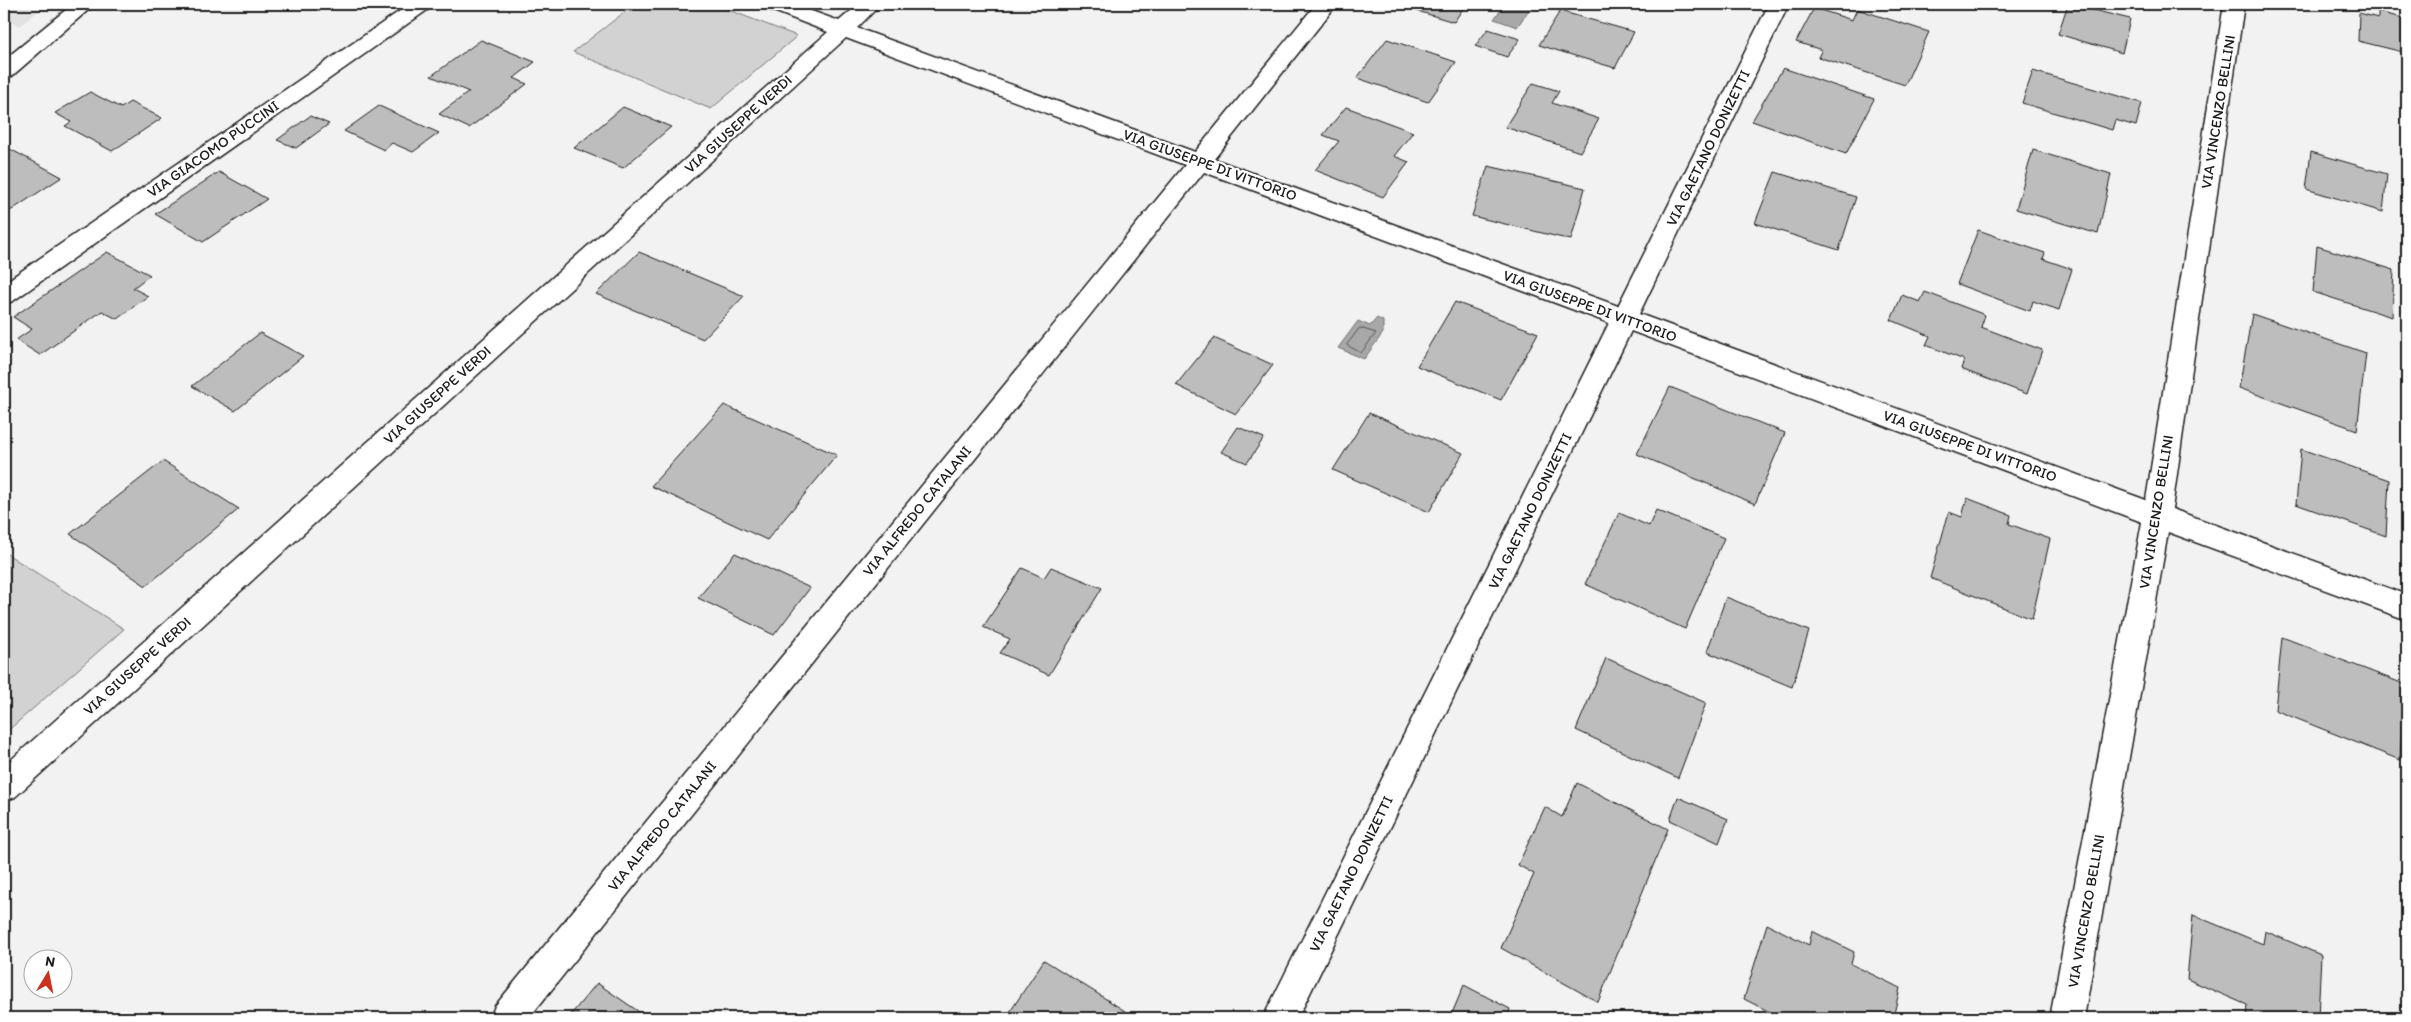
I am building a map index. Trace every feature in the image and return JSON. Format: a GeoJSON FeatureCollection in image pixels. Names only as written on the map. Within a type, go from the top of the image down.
{"type":"FeatureCollection","features":[{"type":"Feature","properties":{"kind":"street"},"geometry":{"type":"LineString","coordinates":[[4,71],[84,4]]}},
{"type":"Feature","properties":{"kind":"street","name":"VIA GIACOMO PUCCINI"},"geometry":{"type":"LineString","coordinates":[[4,295],[423,4]]}},
{"type":"Feature","properties":{"kind":"street","name":"VIA GIUSEPPE DI VITTORIO"},"geometry":{"type":"LineString","coordinates":[[773,4],[2407,608]]}},
{"type":"Feature","properties":{"kind":"street","name":"VIA GIUSEPPE VERDI"},"geometry":{"type":"LineString","coordinates":[[4,786],[871,4]]}},
{"type":"Feature","properties":{"kind":"street","name":"VIA ALFREDO CATALANI"},"geometry":{"type":"LineString","coordinates":[[507,1018],[1326,4]]}},
{"type":"Feature","properties":{"kind":"street","name":"VIA GAETANO DONIZETTI"},"geometry":{"type":"LineString","coordinates":[[1280,1018],[1779,4]]}},
{"type":"Feature","properties":{"kind":"street","name":"VIA VINCENZO BELLINI"},"geometry":{"type":"LineString","coordinates":[[2067,1018],[2157,516],[2234,4]]}},
{"type":"Feature","properties":{"kind":"shaded area"},"geometry":{"type":"Polygon","coordinates":[[[4,4],[47,4],[20,26],[4,19],[4,4]]]}},
{"type":"Feature","properties":{"kind":"shaded area"},"geometry":{"type":"Polygon","coordinates":[[[635,4],[713,4],[797,36],[711,109],[573,52],[635,4]]]}},
{"type":"Feature","properties":{"kind":"shaded area"},"geometry":{"type":"Polygon","coordinates":[[[4,552],[124,629],[4,734],[4,552]]]}},
{"type":"Feature","properties":{"kind":"water"},"geometry":{"type":"Polygon","coordinates":[[[1505,4],[1533,4],[1517,27],[1494,19],[1505,4]]]}},
{"type":"Feature","properties":{"kind":"water"},"geometry":{"type":"Polygon","coordinates":[[[1377,318],[1383,321],[1383,333],[1364,359],[1338,348],[1358,321],[1370,326],[1377,318]]]}},
{"type":"Feature","properties":{"kind":"building"},"geometry":{"type":"Polygon","coordinates":[[[1394,4],[1466,4],[1454,22],[1394,4]]]}},
{"type":"Feature","properties":{"kind":"building"},"geometry":{"type":"Polygon","coordinates":[[[2068,4],[2130,19],[2122,53],[2058,34],[2068,4]]]}},
{"type":"Feature","properties":{"kind":"building"},"geometry":{"type":"Polygon","coordinates":[[[1814,8],[1852,20],[1857,9],[1929,32],[1905,85],[1818,57],[1822,50],[1796,42],[1814,8]]]}},
{"type":"Feature","properties":{"kind":"building"},"geometry":{"type":"Polygon","coordinates":[[[1560,11],[1634,32],[1615,68],[1539,45],[1560,11]]]}},
{"type":"Feature","properties":{"kind":"building"},"geometry":{"type":"Polygon","coordinates":[[[2378,12],[2407,19],[2407,53],[2358,41],[2359,13],[2378,18],[2378,12]]]}},
{"type":"Feature","properties":{"kind":"building"},"geometry":{"type":"Polygon","coordinates":[[[1488,29],[1520,39],[1507,57],[1475,46],[1488,29]]]}},
{"type":"Feature","properties":{"kind":"building"},"geometry":{"type":"Polygon","coordinates":[[[1387,39],[1456,62],[1428,102],[1357,78],[1387,39]]]}},
{"type":"Feature","properties":{"kind":"building"},"geometry":{"type":"Polygon","coordinates":[[[481,40],[535,62],[514,78],[527,84],[469,128],[439,114],[469,92],[431,76],[481,40]]]}},
{"type":"Feature","properties":{"kind":"building"},"geometry":{"type":"Polygon","coordinates":[[[1783,68],[1874,99],[1846,154],[1752,121],[1783,68]]]}},
{"type":"Feature","properties":{"kind":"building"},"geometry":{"type":"Polygon","coordinates":[[[2033,71],[2142,103],[2136,126],[2115,120],[2112,130],[2022,103],[2033,71]]]}},
{"type":"Feature","properties":{"kind":"building"},"geometry":{"type":"Polygon","coordinates":[[[1533,83],[1559,91],[1552,103],[1599,119],[1580,152],[1505,127],[1533,83]]]}},
{"type":"Feature","properties":{"kind":"building"},"geometry":{"type":"Polygon","coordinates":[[[90,92],[121,108],[130,102],[162,118],[112,151],[65,126],[71,122],[55,113],[90,92]]]}},
{"type":"Feature","properties":{"kind":"building"},"geometry":{"type":"Polygon","coordinates":[[[379,106],[439,133],[413,152],[392,143],[384,150],[344,131],[379,106]]]}},
{"type":"Feature","properties":{"kind":"building"},"geometry":{"type":"Polygon","coordinates":[[[623,107],[671,127],[623,168],[574,148],[623,107]]]}},
{"type":"Feature","properties":{"kind":"building"},"geometry":{"type":"Polygon","coordinates":[[[1346,107],[1413,132],[1394,156],[1409,162],[1383,197],[1315,170],[1339,141],[1323,135],[1346,107]]]}},
{"type":"Feature","properties":{"kind":"building"},"geometry":{"type":"Polygon","coordinates":[[[310,116],[329,124],[296,148],[277,140],[310,116]]]}},
{"type":"Feature","properties":{"kind":"building"},"geometry":{"type":"Polygon","coordinates":[[[10,149],[62,177],[4,215],[4,153],[10,149]]]}},
{"type":"Feature","properties":{"kind":"building"},"geometry":{"type":"Polygon","coordinates":[[[2033,150],[2111,174],[2098,234],[2016,209],[2033,150]]]}},
{"type":"Feature","properties":{"kind":"building"},"geometry":{"type":"Polygon","coordinates":[[[2311,152],[2387,174],[2383,212],[2306,189],[2311,152]]]}},
{"type":"Feature","properties":{"kind":"building"},"geometry":{"type":"Polygon","coordinates":[[[1488,166],[1585,188],[1571,240],[1472,216],[1488,166]]]}},
{"type":"Feature","properties":{"kind":"building"},"geometry":{"type":"Polygon","coordinates":[[[219,172],[267,199],[203,242],[155,214],[219,172]]]}},
{"type":"Feature","properties":{"kind":"building"},"geometry":{"type":"Polygon","coordinates":[[[1775,172],[1856,197],[1839,250],[1755,223],[1775,172]]]}},
{"type":"Feature","properties":{"kind":"building"},"geometry":{"type":"Polygon","coordinates":[[[1978,230],[2045,253],[2043,259],[2072,269],[2059,310],[2033,301],[2030,311],[1957,284],[1978,230]]]}},
{"type":"Feature","properties":{"kind":"building"},"geometry":{"type":"Polygon","coordinates":[[[2317,246],[2394,270],[2392,317],[2313,292],[2317,246]]]}},
{"type":"Feature","properties":{"kind":"building"},"geometry":{"type":"Polygon","coordinates":[[[107,252],[150,275],[133,288],[148,296],[117,319],[102,311],[40,355],[16,340],[32,329],[13,317],[107,252]]]}},
{"type":"Feature","properties":{"kind":"building"},"geometry":{"type":"Polygon","coordinates":[[[639,252],[744,296],[703,339],[596,294],[639,252]]]}},
{"type":"Feature","properties":{"kind":"building"},"geometry":{"type":"Polygon","coordinates":[[[1925,292],[1985,315],[1981,327],[2042,350],[2027,394],[1961,369],[1964,360],[1926,345],[1930,336],[1891,320],[1902,295],[1920,302],[1925,292]]]}},
{"type":"Feature","properties":{"kind":"building"},"geometry":{"type":"Polygon","coordinates":[[[1455,302],[1538,333],[1501,400],[1417,366],[1455,302]]]}},
{"type":"Feature","properties":{"kind":"building"},"geometry":{"type":"Polygon","coordinates":[[[2252,314],[2366,353],[2357,430],[2239,388],[2252,314]]]}},
{"type":"Feature","properties":{"kind":"building"},"geometry":{"type":"Polygon","coordinates":[[[260,333],[303,356],[235,411],[192,386],[260,333]]]}},
{"type":"Feature","properties":{"kind":"building"},"geometry":{"type":"Polygon","coordinates":[[[1214,338],[1273,365],[1236,414],[1176,385],[1214,338]]]}},
{"type":"Feature","properties":{"kind":"building"},"geometry":{"type":"Polygon","coordinates":[[[1670,387],[1785,433],[1755,504],[1637,454],[1670,387]]]}},
{"type":"Feature","properties":{"kind":"building"},"geometry":{"type":"Polygon","coordinates":[[[724,405],[837,455],[767,540],[651,486],[724,405]]]}},
{"type":"Feature","properties":{"kind":"building"},"geometry":{"type":"Polygon","coordinates":[[[1369,413],[1463,453],[1429,512],[1333,470],[1369,413]]]}},
{"type":"Feature","properties":{"kind":"building"},"geometry":{"type":"Polygon","coordinates":[[[1238,427],[1264,438],[1247,463],[1221,452],[1238,427]]]}},
{"type":"Feature","properties":{"kind":"building"},"geometry":{"type":"Polygon","coordinates":[[[2301,449],[2389,480],[2386,536],[2296,504],[2301,449]]]}},
{"type":"Feature","properties":{"kind":"building"},"geometry":{"type":"Polygon","coordinates":[[[163,461],[239,509],[146,586],[70,534],[163,461]]]}},
{"type":"Feature","properties":{"kind":"building"},"geometry":{"type":"Polygon","coordinates":[[[1967,498],[2011,515],[2009,524],[2050,539],[2032,619],[1930,578],[1949,512],[1962,517],[1967,498]]]}},
{"type":"Feature","properties":{"kind":"building"},"geometry":{"type":"Polygon","coordinates":[[[1656,510],[1724,538],[1685,629],[1585,584],[1619,513],[1649,526],[1656,510]]]}},
{"type":"Feature","properties":{"kind":"building"},"geometry":{"type":"Polygon","coordinates":[[[735,553],[810,588],[774,635],[698,598],[735,553]]]}},
{"type":"Feature","properties":{"kind":"building"},"geometry":{"type":"Polygon","coordinates":[[[1051,567],[1102,588],[1049,675],[1000,653],[1010,639],[983,627],[1022,568],[1044,578],[1051,567]]]}},
{"type":"Feature","properties":{"kind":"building"},"geometry":{"type":"Polygon","coordinates":[[[1726,597],[1809,631],[1792,687],[1707,652],[1726,597]]]}},
{"type":"Feature","properties":{"kind":"building"},"geometry":{"type":"Polygon","coordinates":[[[2282,637],[2404,684],[2400,760],[2275,710],[2282,637]]]}},
{"type":"Feature","properties":{"kind":"building"},"geometry":{"type":"Polygon","coordinates":[[[1606,658],[1706,703],[1678,778],[1576,730],[1606,658]]]}},
{"type":"Feature","properties":{"kind":"building"},"geometry":{"type":"Polygon","coordinates":[[[1577,783],[1668,829],[1598,1002],[1501,948],[1534,874],[1518,865],[1545,807],[1562,817],[1577,783]]]}},
{"type":"Feature","properties":{"kind":"building"},"geometry":{"type":"Polygon","coordinates":[[[1678,797],[1728,819],[1719,843],[1670,820],[1678,797]]]}},
{"type":"Feature","properties":{"kind":"building"},"geometry":{"type":"Polygon","coordinates":[[[2193,915],[2263,944],[2265,931],[2321,955],[2318,1018],[2246,1018],[2247,1005],[2187,979],[2193,915]]]}},
{"type":"Feature","properties":{"kind":"building"},"geometry":{"type":"Polygon","coordinates":[[[1767,924],[1809,945],[1812,931],[1854,952],[1851,964],[1900,988],[1893,1018],[1782,1018],[1744,999],[1767,924]]]}},
{"type":"Feature","properties":{"kind":"building"},"geometry":{"type":"Polygon","coordinates":[[[1044,960],[1125,1011],[1120,1018],[1006,1018],[1044,960]]]}},
{"type":"Feature","properties":{"kind":"building"},"geometry":{"type":"Polygon","coordinates":[[[597,983],[648,1018],[568,1018],[597,983]]]}},
{"type":"Feature","properties":{"kind":"building"},"geometry":{"type":"Polygon","coordinates":[[[1464,985],[1510,1009],[1507,1018],[1450,1018],[1464,985]]]}}]}
